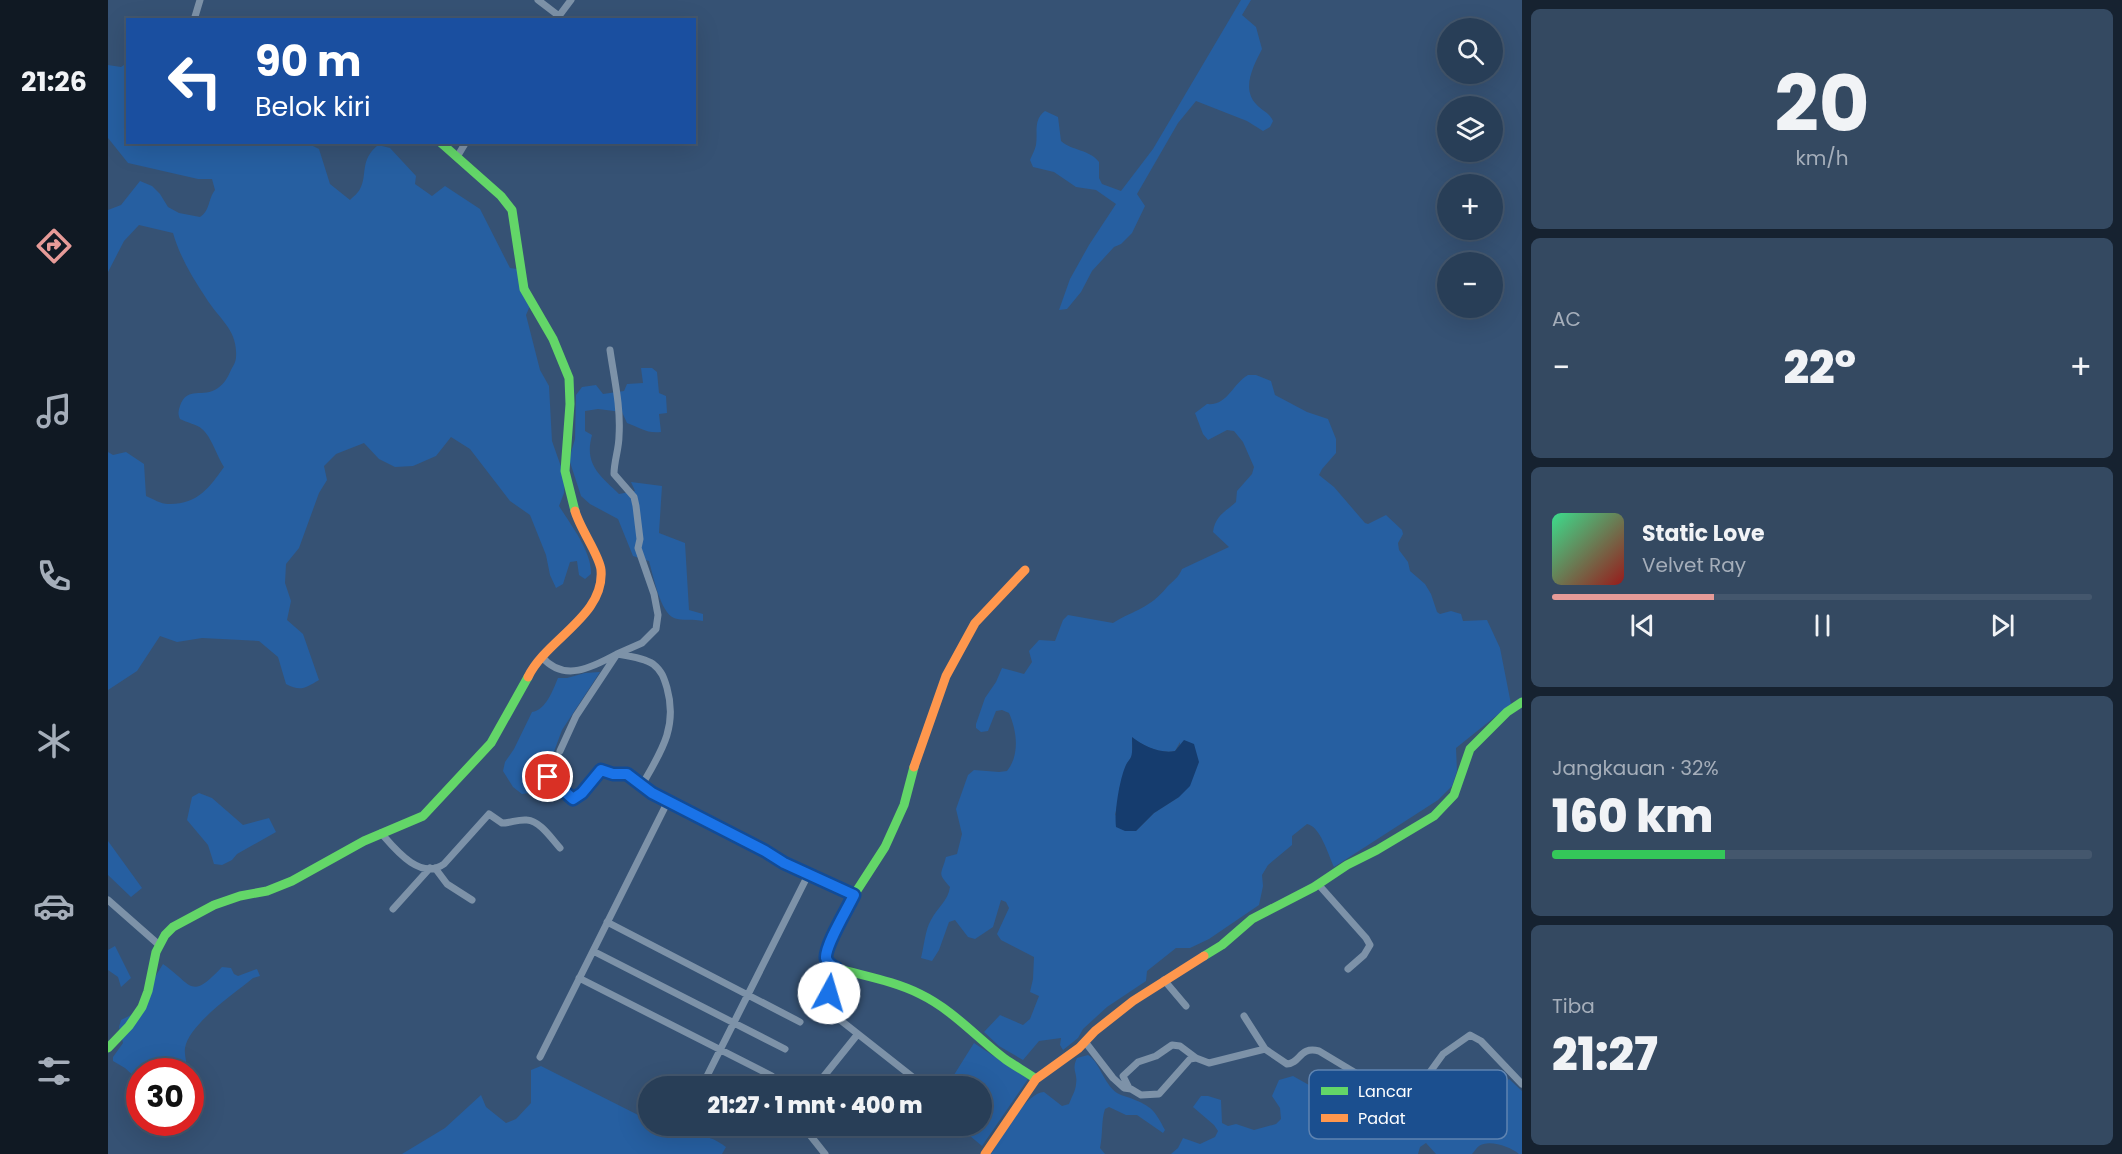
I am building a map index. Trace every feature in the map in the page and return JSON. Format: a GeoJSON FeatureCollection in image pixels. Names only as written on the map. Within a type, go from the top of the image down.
{"type":"FeatureCollection","features":[{"type":"Feature","properties":{"kind":"street"},"geometry":{"type":"LineString","coordinates":[[195,18],[200,0]]}},
{"type":"Feature","properties":{"kind":"street"},"geometry":{"type":"LineString","coordinates":[[538,0],[557,18],[571,0]]}},
{"type":"Feature","properties":{"kind":"street"},"geometry":{"type":"LineString","coordinates":[[108,1048],[129,1025],[144,1002],[158,944],[161,937],[175,926],[220,902],[281,886],[381,833],[413,822],[434,807],[491,742],[517,699],[531,670],[592,607],[600,586],[601,568],[578,523],[565,471],[564,455],[570,404],[569,378],[553,339],[524,289],[512,210],[501,196],[442,144]]}},
{"type":"Feature","properties":{"kind":"street"},"geometry":{"type":"LineString","coordinates":[[457,156],[465,144]]}},
{"type":"Feature","properties":{"kind":"street"},"geometry":{"type":"LineString","coordinates":[[542,657],[549,665],[560,670],[574,672],[595,666],[634,647],[650,637],[656,629],[658,615],[654,594],[638,548],[639,522],[634,497],[614,474],[614,459],[619,440],[619,410],[610,350]]}},
{"type":"Feature","properties":{"kind":"street"},"geometry":{"type":"LineString","coordinates":[[1025,570],[975,623],[946,676],[918,752],[904,805],[885,847],[854,895],[836,930],[826,957],[829,964],[836,968],[899,985],[921,994],[944,1008],[1004,1058],[1036,1080]]}},
{"type":"Feature","properties":{"kind":"street"},"geometry":{"type":"LineString","coordinates":[[560,751],[576,716],[617,654]]}},
{"type":"Feature","properties":{"kind":"street"},"geometry":{"type":"LineString","coordinates":[[617,654],[651,663],[661,671],[672,714],[670,727],[659,756],[642,785]]}},
{"type":"Feature","properties":{"kind":"street"},"geometry":{"type":"LineString","coordinates":[[985,1154],[1036,1080],[1086,1043],[1095,1031],[1164,980],[1222,945],[1252,919],[1318,884],[1434,816],[1454,795],[1470,749],[1507,712],[1522,702]]}},
{"type":"Feature","properties":{"kind":"street"},"geometry":{"type":"LineString","coordinates":[[545,775],[573,799],[582,793],[603,769],[613,774],[627,774],[668,801],[808,875],[854,895]]}},
{"type":"Feature","properties":{"kind":"street"},"geometry":{"type":"LineString","coordinates":[[540,1057],[668,801]]}},
{"type":"Feature","properties":{"kind":"street"},"geometry":{"type":"LineString","coordinates":[[393,909],[433,868],[444,864],[489,814],[502,823],[531,821],[542,828],[560,848]]}},
{"type":"Feature","properties":{"kind":"street"},"geometry":{"type":"LineString","coordinates":[[381,833],[411,863],[433,868],[447,884],[472,900]]}},
{"type":"Feature","properties":{"kind":"street"},"geometry":{"type":"LineString","coordinates":[[707,1076],[808,875]]}},
{"type":"Feature","properties":{"kind":"street"},"geometry":{"type":"LineString","coordinates":[[1318,884],[1369,942],[1367,951],[1348,969]]}},
{"type":"Feature","properties":{"kind":"street"},"geometry":{"type":"LineString","coordinates":[[108,900],[158,944]]}},
{"type":"Feature","properties":{"kind":"street"},"geometry":{"type":"LineString","coordinates":[[607,922],[800,1022]]}},
{"type":"Feature","properties":{"kind":"street"},"geometry":{"type":"LineString","coordinates":[[593,951],[785,1049]]}},
{"type":"Feature","properties":{"kind":"street"},"geometry":{"type":"LineString","coordinates":[[836,968],[825,1008],[911,1076]]}},
{"type":"Feature","properties":{"kind":"street"},"geometry":{"type":"LineString","coordinates":[[579,978],[772,1076]]}},
{"type":"Feature","properties":{"kind":"street"},"geometry":{"type":"LineString","coordinates":[[1164,980],[1186,1006]]}},
{"type":"Feature","properties":{"kind":"street"},"geometry":{"type":"LineString","coordinates":[[1244,1016],[1265,1049],[1284,1063],[1290,1065],[1304,1051],[1314,1050],[1351,1070]]}},
{"type":"Feature","properties":{"kind":"street"},"geometry":{"type":"LineString","coordinates":[[824,1076],[857,1035]]}},
{"type":"Feature","properties":{"kind":"street"},"geometry":{"type":"LineString","coordinates":[[1431,1070],[1443,1053],[1470,1035],[1481,1041],[1522,1084]]}},
{"type":"Feature","properties":{"kind":"street"},"geometry":{"type":"LineString","coordinates":[[1086,1043],[1113,1078],[1125,1088],[1141,1095],[1157,1095],[1190,1059],[1196,1058]]}},
{"type":"Feature","properties":{"kind":"street"},"geometry":{"type":"LineString","coordinates":[[1129,1088],[1123,1080],[1124,1074],[1138,1062],[1156,1056],[1172,1045],[1184,1048],[1196,1058],[1212,1063],[1265,1049]]}},
{"type":"Feature","properties":{"kind":"street"},"geometry":{"type":"LineString","coordinates":[[811,1136],[825,1154]]}},
{"type":"Feature","properties":{"kind":"shaded area"},"geometry":{"type":"Polygon","coordinates":[[[1241,0],[1251,0],[1242,15],[1256,27],[1262,49],[1250,76],[1249,91],[1256,104],[1273,121],[1270,127],[1263,131],[1247,121],[1196,101],[1178,123],[1137,194],[1145,206],[1132,233],[1121,244],[1114,247],[1092,271],[1081,292],[1067,309],[1059,310],[1070,279],[1116,204],[1096,190],[1076,187],[1054,172],[1033,167],[1030,160],[1036,145],[1039,118],[1045,111],[1058,117],[1061,141],[1095,158],[1099,162],[1099,178],[1102,184],[1121,191],[1153,149],[1241,0]]]}},
{"type":"Feature","properties":{"kind":"shaded area"},"geometry":{"type":"Polygon","coordinates":[[[126,64],[126,144],[309,144],[319,149],[330,184],[350,200],[360,189],[368,157],[378,145],[390,148],[416,176],[415,184],[432,196],[445,186],[480,209],[510,268],[524,270],[532,301],[526,315],[540,370],[549,386],[552,441],[565,478],[564,493],[559,506],[584,548],[591,574],[585,579],[579,575],[577,561],[570,562],[563,584],[556,588],[530,515],[510,501],[470,449],[451,437],[436,456],[413,466],[395,467],[379,459],[364,443],[336,454],[324,466],[327,480],[319,493],[299,548],[286,564],[285,583],[291,601],[287,620],[303,634],[319,680],[303,688],[286,684],[278,657],[259,641],[202,638],[177,642],[160,636],[137,671],[108,690],[108,452],[113,455],[126,452],[144,464],[146,496],[157,501],[165,504],[178,504],[201,494],[224,467],[205,432],[200,427],[180,419],[179,410],[187,396],[212,391],[220,386],[229,375],[236,357],[231,332],[191,275],[173,233],[139,225],[124,241],[108,272],[108,210],[121,205],[140,181],[152,186],[168,207],[179,213],[200,217],[206,212],[215,190],[212,179],[198,179],[128,163],[108,138],[108,65],[121,67],[126,64]]]}},
{"type":"Feature","properties":{"kind":"shaded area"},"geometry":{"type":"Polygon","coordinates":[[[641,368],[652,368],[657,372],[659,393],[666,396],[667,413],[659,414],[661,432],[647,431],[627,423],[622,412],[598,409],[585,411],[585,431],[592,435],[590,454],[600,475],[619,494],[635,491],[631,482],[662,486],[659,533],[685,543],[689,610],[703,614],[703,621],[677,619],[669,614],[658,592],[649,561],[633,556],[618,519],[590,504],[581,496],[569,459],[575,439],[576,395],[582,387],[596,385],[603,394],[624,391],[627,384],[643,383],[641,368]]]}},
{"type":"Feature","properties":{"kind":"shaded area"},"geometry":{"type":"Polygon","coordinates":[[[1248,375],[1256,375],[1271,381],[1275,395],[1307,412],[1328,419],[1336,439],[1336,453],[1319,475],[1334,487],[1365,523],[1368,524],[1386,515],[1402,530],[1403,534],[1398,543],[1399,550],[1408,562],[1410,571],[1425,584],[1437,612],[1440,614],[1451,611],[1461,614],[1463,621],[1487,620],[1500,648],[1511,704],[1456,748],[1457,771],[1452,786],[1438,800],[1334,867],[1320,835],[1307,824],[1292,836],[1292,845],[1268,865],[1262,875],[1263,886],[1259,905],[1209,939],[1190,948],[1176,948],[1147,971],[1146,981],[1107,1007],[1083,1029],[1078,1038],[1063,1050],[1060,1045],[1061,1038],[1039,1041],[1023,1060],[999,1046],[984,1032],[1000,1015],[1023,1025],[1030,1019],[1039,996],[1030,992],[1034,957],[1001,940],[997,934],[1009,908],[1006,902],[1001,900],[993,927],[975,939],[968,937],[955,920],[949,922],[939,950],[932,961],[921,958],[929,924],[949,892],[950,887],[942,876],[942,871],[946,857],[957,854],[962,834],[956,809],[968,775],[974,770],[1007,771],[1014,758],[1016,743],[1009,713],[1002,710],[996,711],[988,731],[981,732],[976,728],[976,724],[985,698],[1002,668],[1024,674],[1032,662],[1029,651],[1039,640],[1055,641],[1063,620],[1068,615],[1113,623],[1154,600],[1176,579],[1182,569],[1229,547],[1213,532],[1214,527],[1221,515],[1236,502],[1237,491],[1252,474],[1254,467],[1243,442],[1234,431],[1227,430],[1208,440],[1203,434],[1195,413],[1207,404],[1220,402],[1248,375]],[[1132,738],[1132,756],[1126,765],[1115,815],[1136,831],[1154,813],[1179,797],[1180,742],[1175,751],[1169,752],[1152,749],[1132,738]]]}},
{"type":"Feature","properties":{"kind":"shaded area"},"geometry":{"type":"Polygon","coordinates":[[[600,672],[562,730],[552,757],[545,765],[542,775],[553,789],[539,801],[529,793],[522,794],[513,787],[503,771],[505,762],[532,712],[545,704],[558,678],[600,672]]]}},
{"type":"Feature","properties":{"kind":"shaded area"},"geometry":{"type":"Polygon","coordinates":[[[1132,737],[1147,746],[1170,752],[1175,751],[1184,740],[1194,744],[1199,762],[1190,786],[1179,797],[1154,813],[1136,831],[1125,831],[1116,827],[1116,813],[1122,778],[1126,764],[1132,755],[1132,737]]]}},
{"type":"Feature","properties":{"kind":"shaded area"},"geometry":{"type":"Polygon","coordinates":[[[199,793],[212,798],[243,825],[269,818],[276,832],[237,854],[232,860],[222,865],[214,864],[208,845],[187,820],[192,797],[199,793]]]}},
{"type":"Feature","properties":{"kind":"shaded area"},"geometry":{"type":"Polygon","coordinates":[[[108,841],[142,888],[131,897],[108,875],[108,841]]]}},
{"type":"Feature","properties":{"kind":"shaded area"},"geometry":{"type":"Polygon","coordinates":[[[115,946],[131,978],[121,987],[118,977],[108,970],[108,950],[115,946]]]}},
{"type":"Feature","properties":{"kind":"shaded area"},"geometry":{"type":"Polygon","coordinates":[[[163,964],[186,983],[197,987],[204,984],[222,967],[231,968],[238,976],[257,969],[260,976],[253,978],[204,1019],[188,1039],[185,1058],[126,1058],[126,1069],[113,1061],[113,1057],[123,1043],[119,1027],[121,1020],[141,1010],[163,964]]]}},
{"type":"Feature","properties":{"kind":"shaded area"},"geometry":{"type":"Polygon","coordinates":[[[974,1043],[1028,1079],[992,1131],[992,1076],[953,1076],[974,1043]]]}},
{"type":"Feature","properties":{"kind":"shaded area"},"geometry":{"type":"Polygon","coordinates":[[[1088,1055],[1096,1062],[1112,1089],[1146,1105],[1153,1111],[1165,1130],[1163,1133],[1137,1115],[1126,1115],[1109,1107],[1105,1109],[1100,1148],[1105,1154],[991,1154],[1014,1117],[1037,1094],[1044,1092],[1062,1106],[1069,1104],[1076,1086],[1077,1058],[1088,1055]]]}},
{"type":"Feature","properties":{"kind":"shaded area"},"geometry":{"type":"Polygon","coordinates":[[[541,1066],[638,1115],[638,1136],[709,1138],[726,1147],[722,1154],[402,1154],[445,1128],[481,1095],[486,1107],[506,1123],[516,1119],[531,1103],[531,1070],[541,1066]]]}},
{"type":"Feature","properties":{"kind":"shaded area"},"geometry":{"type":"Polygon","coordinates":[[[1293,1076],[1309,1085],[1309,1139],[1507,1139],[1507,1081],[1509,1079],[1522,1091],[1522,1154],[1488,1143],[1479,1146],[1472,1154],[1436,1154],[1426,1143],[1420,1147],[1418,1154],[1171,1154],[1178,1148],[1183,1138],[1200,1144],[1215,1137],[1218,1131],[1214,1125],[1193,1107],[1201,1096],[1221,1100],[1222,1123],[1228,1126],[1236,1124],[1254,1130],[1276,1124],[1281,1119],[1280,1108],[1272,1096],[1279,1080],[1293,1076]]]}},
{"type":"Feature","properties":{"kind":"shaded area"},"geometry":{"type":"Polygon","coordinates":[[[970,1136],[989,1136],[982,1146],[970,1136]]]}},
{"type":"Feature","properties":{"kind":"traffic: fast"},"geometry":{"type":"LineString","coordinates":[[442,144],[501,196],[512,210],[524,289],[553,339],[569,378],[570,404],[565,471],[575,511]]}},
{"type":"Feature","properties":{"kind":"traffic: fast"},"geometry":{"type":"LineString","coordinates":[[108,1048],[129,1026],[142,1007],[148,991],[156,952],[165,935],[173,927],[214,905],[240,896],[267,891],[292,881],[364,841],[423,816],[491,743],[528,677]]}},
{"type":"Feature","properties":{"kind":"traffic: fast"},"geometry":{"type":"LineString","coordinates":[[1204,956],[1222,945],[1252,919],[1314,887],[1347,865],[1434,816],[1454,795],[1470,749],[1507,712],[1522,702]]}},
{"type":"Feature","properties":{"kind":"traffic: fast"},"geometry":{"type":"LineString","coordinates":[[914,767],[904,805],[885,847],[854,895],[836,930],[826,957],[829,964],[836,968],[879,979],[932,1000],[1005,1059],[1036,1079]]}},
{"type":"Feature","properties":{"kind":"traffic: slow"},"geometry":{"type":"LineString","coordinates":[[528,677],[536,663],[584,614],[594,601],[600,586],[600,564],[575,511]]}},
{"type":"Feature","properties":{"kind":"traffic: slow"},"geometry":{"type":"LineString","coordinates":[[914,767],[946,676],[975,623],[1025,570]]}},
{"type":"Feature","properties":{"kind":"traffic: slow"},"geometry":{"type":"LineString","coordinates":[[985,1154],[1036,1079],[1079,1048],[1095,1031],[1133,1001],[1204,956]]}},
{"type":"Feature","properties":{"kind":"route"},"geometry":{"type":"LineString","coordinates":[[548,777],[573,799],[582,793],[601,770],[604,769],[613,774],[627,774],[652,793],[784,863],[854,895],[827,952],[826,957],[829,964],[836,968],[829,993]]}}]}
